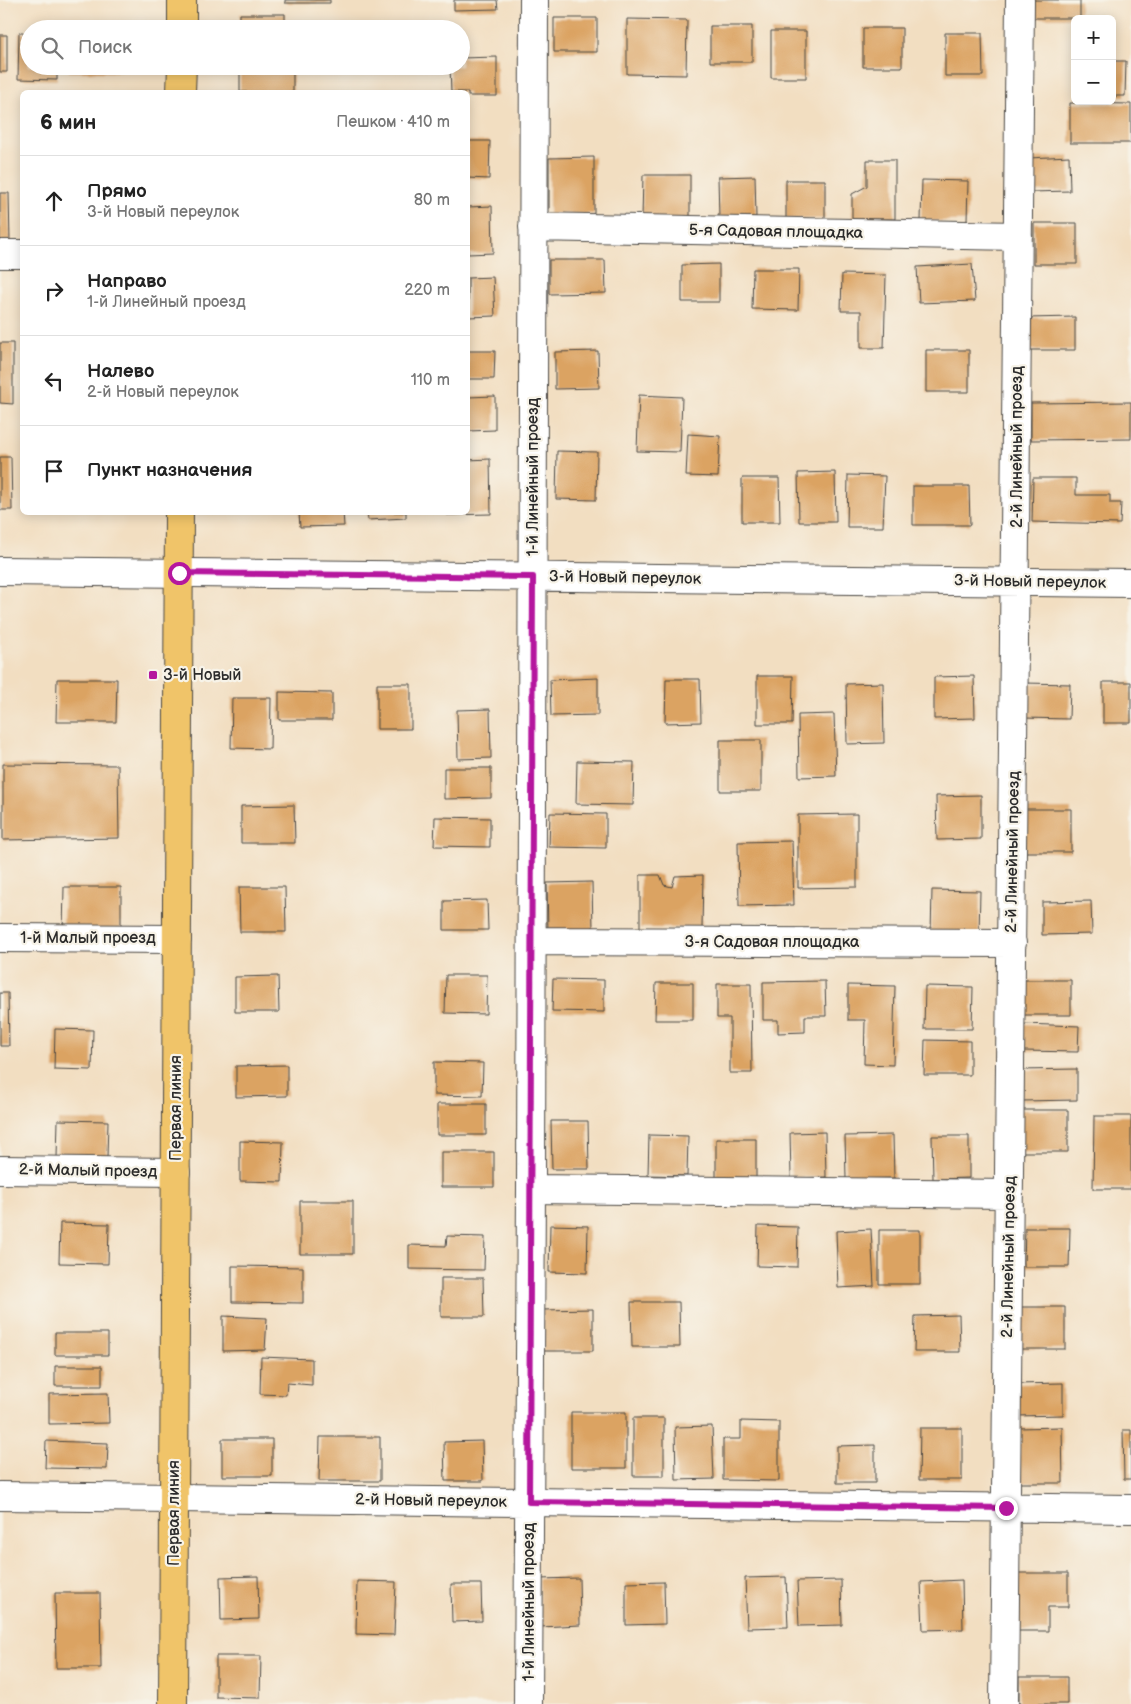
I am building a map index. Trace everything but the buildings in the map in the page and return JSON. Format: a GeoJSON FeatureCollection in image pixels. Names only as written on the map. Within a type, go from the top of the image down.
{"type":"FeatureCollection","features":[{"type":"Feature","properties":{"kind":"main road"},"geometry":{"type":"LineString","coordinates":[[182,0],[182,20]]}},
{"type":"Feature","properties":{"kind":"main road"},"geometry":{"type":"LineString","coordinates":[[181,90],[182,75]]}},
{"type":"Feature","properties":{"kind":"main road","name":"Первая линия"},"geometry":{"type":"LineString","coordinates":[[173,1704],[180,515]]}},
{"type":"Feature","properties":{"kind":"street","name":"1-й Линейный проезд"},"geometry":{"type":"LineString","coordinates":[[528,1704],[534,0]]}},
{"type":"Feature","properties":{"kind":"street","name":"2-й Линейный проезд"},"geometry":{"type":"LineString","coordinates":[[1004,1704],[1020,0]]}},
{"type":"Feature","properties":{"kind":"street","name":"5-я Садовая площадка"},"geometry":{"type":"LineString","coordinates":[[533,227],[1018,236]]}},
{"type":"Feature","properties":{"kind":"street"},"geometry":{"type":"LineString","coordinates":[[0,254],[20,254]]}},
{"type":"Feature","properties":{"kind":"street","name":"3-й Новый переулок"},"geometry":{"type":"LineString","coordinates":[[0,571],[1131,583]]}},
{"type":"Feature","properties":{"kind":"street","name":"1-й Малый проезд"},"geometry":{"type":"LineString","coordinates":[[0,938],[177,939]]}},
{"type":"Feature","properties":{"kind":"street","name":"3-я Садовая площадка"},"geometry":{"type":"LineString","coordinates":[[532,941],[1012,943]]}},
{"type":"Feature","properties":{"kind":"street","name":"2-й Малый проезд"},"geometry":{"type":"LineString","coordinates":[[0,1170],[176,1172]]}},
{"type":"Feature","properties":{"kind":"street"},"geometry":{"type":"LineString","coordinates":[[531,1189],[1009,1194]]}},
{"type":"Feature","properties":{"kind":"street","name":"2-й Новый переулок"},"geometry":{"type":"LineString","coordinates":[[0,1496],[1131,1509]]}},
{"type":"Feature","properties":{"kind":"place","name":"3-й Новый"},"geometry":{"type":"Point","coordinates":[153,675]}},
{"type":"Feature","properties":{"kind":"route"},"geometry":{"type":"LineString","coordinates":[[179,573],[533,577],[529,1502],[1006,1508]]}}]}
